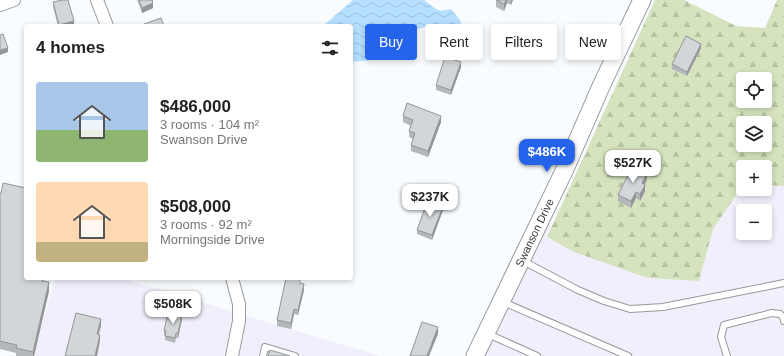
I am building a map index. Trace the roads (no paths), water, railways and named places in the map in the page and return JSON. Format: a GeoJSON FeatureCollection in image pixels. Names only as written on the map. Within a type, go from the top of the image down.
{"type":"FeatureCollection","features":[{"type":"Feature","properties":{"kind":"street"},"geometry":{"type":"LineString","coordinates":[[0,5],[14,0]]}},
{"type":"Feature","properties":{"kind":"street"},"geometry":{"type":"LineString","coordinates":[[97,0],[106,24]]}},
{"type":"Feature","properties":{"kind":"street","name":"Swanson Drive"},"geometry":{"type":"LineString","coordinates":[[475,356],[565,169],[602,84],[642,0]]}},
{"type":"Feature","properties":{"kind":"street"},"geometry":{"type":"LineString","coordinates":[[232,280],[238,304],[239,321],[232,356]]}},
{"type":"Feature","properties":{"kind":"lane"},"geometry":{"type":"LineString","coordinates":[[521,261],[578,290],[604,301],[630,309],[663,307],[784,283]]}},
{"type":"Feature","properties":{"kind":"lane"},"geometry":{"type":"LineString","coordinates":[[502,301],[628,356]]}},
{"type":"Feature","properties":{"kind":"lane"},"geometry":{"type":"LineString","coordinates":[[727,356],[721,337],[724,325],[772,313],[780,314],[784,321]]}},
{"type":"Feature","properties":{"kind":"lane"},"geometry":{"type":"LineString","coordinates":[[486,333],[537,356]]}},
{"type":"Feature","properties":{"kind":"lane"},"geometry":{"type":"LineString","coordinates":[[262,356],[265,347],[295,356]]}},
{"type":"Feature","properties":{"kind":"water"},"geometry":{"type":"Polygon","coordinates":[[[353,0],[424,0],[441,11],[451,9],[461,24],[425,24],[425,27],[417,29],[417,24],[365,24],[365,60],[367,60],[353,62],[353,24],[325,24],[353,0]]]}}]}
